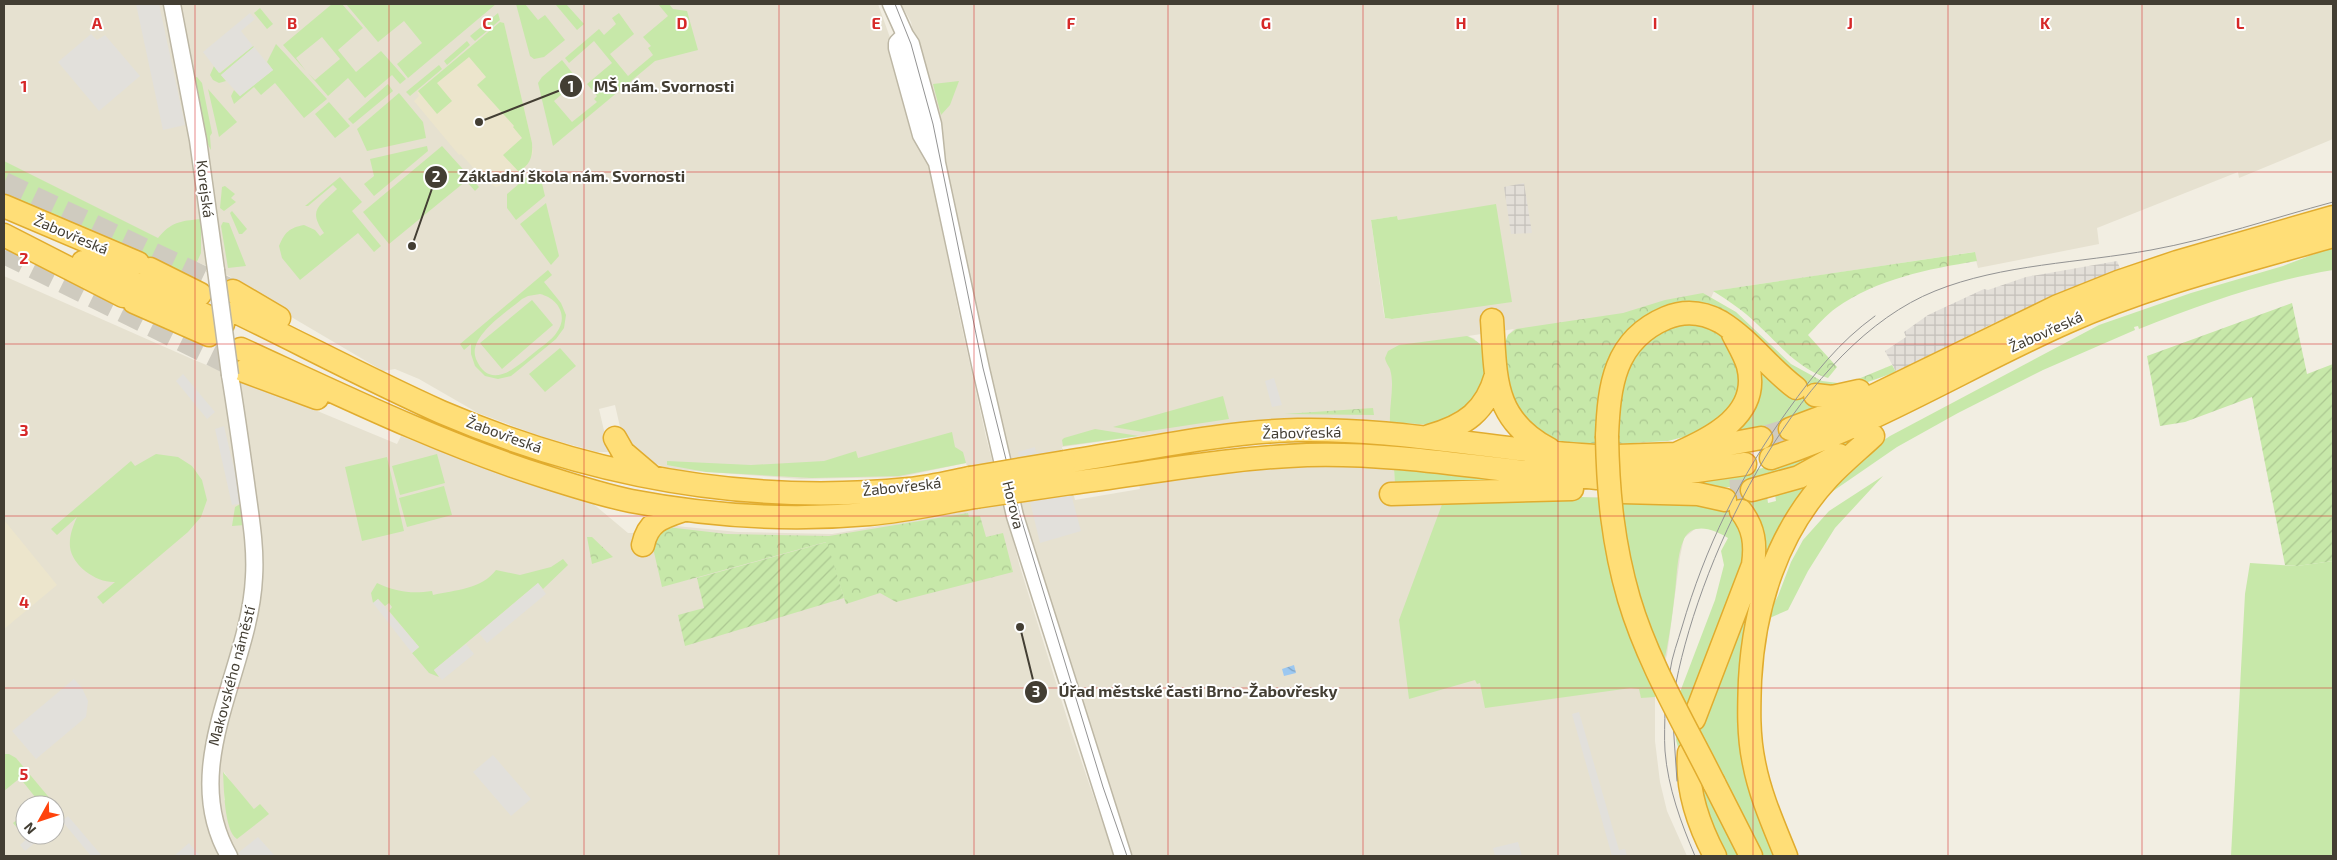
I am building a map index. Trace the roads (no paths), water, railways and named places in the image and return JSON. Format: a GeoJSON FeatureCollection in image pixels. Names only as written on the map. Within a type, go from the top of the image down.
{"type":"FeatureCollection","features":[{"type":"Feature","properties":{"kind":"highway"},"geometry":{"type":"LineString","coordinates":[[9,209],[137,283]]}},
{"type":"Feature","properties":{"kind":"highway","name":"Žabovřeská"},"geometry":{"type":"LineString","coordinates":[[1790,429],[1859,403],[2058,306],[2118,282],[2177,262],[2333,217]]}},
{"type":"Feature","properties":{"kind":"highway"},"geometry":{"type":"LineString","coordinates":[[5,236],[42,245],[95,268],[137,283],[200,294]]}},
{"type":"Feature","properties":{"kind":"highway","name":"Žabovřeská"},"geometry":{"type":"LineString","coordinates":[[241,349],[430,433],[524,470],[593,492],[631,501],[763,517],[869,514],[973,488],[1065,462],[1230,436],[1298,430],[1371,432],[1558,454],[1607,470],[1676,454],[1766,448],[1845,432],[2068,321],[2125,299],[2185,278],[2333,236]]}},
{"type":"Feature","properties":{"kind":"highway","name":"Žabovřeská"},"geometry":{"type":"LineString","coordinates":[[137,283],[225,315],[313,338],[377,381],[442,412],[512,439],[594,465],[658,480],[747,491],[834,493],[1071,483],[1253,458],[1309,455],[1373,456],[1508,470],[1698,472],[1745,464]]}},
{"type":"Feature","properties":{"kind":"highway"},"geometry":{"type":"LineString","coordinates":[[1751,856],[1653,660],[1629,599],[1614,538],[1608,498],[1609,395],[1613,378],[1628,347],[1637,335],[1661,320],[1686,313],[1708,316],[1732,330],[1805,391],[1832,397],[1922,373]]}},
{"type":"Feature","properties":{"kind":"highway"},"geometry":{"type":"LineString","coordinates":[[1492,320],[1496,375],[1506,408],[1514,424],[1533,441],[1558,454]]}},
{"type":"Feature","properties":{"kind":"highway"},"geometry":{"type":"LineString","coordinates":[[1676,454],[1712,437],[1726,427],[1738,414],[1747,396],[1750,380],[1748,366],[1732,330]]}},
{"type":"Feature","properties":{"kind":"highway"},"geometry":{"type":"LineString","coordinates":[[1752,490],[1799,477],[1873,436],[1931,400],[1969,370]]}},
{"type":"Feature","properties":{"kind":"highway"},"geometry":{"type":"LineString","coordinates":[[237,373],[430,433]]}},
{"type":"Feature","properties":{"kind":"highway"},"geometry":{"type":"LineString","coordinates":[[1414,436],[1457,426],[1477,412],[1488,396],[1496,375]]}},
{"type":"Feature","properties":{"kind":"highway"},"geometry":{"type":"LineString","coordinates":[[1786,856],[1761,792],[1750,743],[1748,712],[1758,616],[1774,564],[1799,515],[1827,479],[1873,436]]}},
{"type":"Feature","properties":{"kind":"highway"},"geometry":{"type":"LineString","coordinates":[[615,438],[623,452],[637,466],[658,480]]}},
{"type":"Feature","properties":{"kind":"highway"},"geometry":{"type":"LineString","coordinates":[[1508,470],[1573,489]]}},
{"type":"Feature","properties":{"kind":"highway"},"geometry":{"type":"LineString","coordinates":[[1390,494],[1573,489],[1607,470],[1688,493],[1708,495],[1732,501],[1753,533],[1755,546],[1753,565],[1694,719]]}},
{"type":"Feature","properties":{"kind":"highway"},"geometry":{"type":"LineString","coordinates":[[643,544],[650,526],[656,521],[687,509]]}},
{"type":"Feature","properties":{"kind":"highway"},"geometry":{"type":"LineString","coordinates":[[1688,753],[1690,786],[1695,809],[1714,856]]}},
{"type":"Feature","properties":{"kind":"street","name":"Korejská"},"geometry":{"type":"LineString","coordinates":[[172,4],[198,140],[216,270],[237,373]]}},
{"type":"Feature","properties":{"kind":"street","name":"Horova"},"geometry":{"type":"LineString","coordinates":[[891,4],[905,36],[911,44],[933,124],[937,163],[1015,516],[1123,856]]}},
{"type":"Feature","properties":{"kind":"street"},"geometry":{"type":"LineString","coordinates":[[905,36],[897,43],[897,48],[920,135],[937,163]]}},
{"type":"Feature","properties":{"kind":"street","name":"Makovského náměstí"},"geometry":{"type":"LineString","coordinates":[[229,856],[214,815],[211,794],[212,756],[247,630],[253,596],[254,559],[237,373]]}},
{"type":"Feature","properties":{"kind":"water"},"geometry":{"type":"Polygon","coordinates":[[[1294,665],[1296,673],[1284,676],[1282,669],[1294,665]]]}},
{"type":"Feature","properties":{"kind":"tunnel"},"geometry":{"type":"LineString","coordinates":[[4,183],[233,291]]}},
{"type":"Feature","properties":{"kind":"tunnel"},"geometry":{"type":"LineString","coordinates":[[4,253],[244,371]]}},
{"type":"Feature","properties":{"kind":"tunnel"},"geometry":{"type":"LineString","coordinates":[[1761,438],[1790,429]]}},
{"type":"Feature","properties":{"kind":"tunnel"},"geometry":{"type":"LineString","coordinates":[[1730,491],[1752,490]]}},
{"type":"Feature","properties":{"kind":"tram line"},"geometry":{"type":"LineString","coordinates":[[895,4],[911,44],[933,124],[983,368],[1020,515],[1103,787],[1127,856]]}},
{"type":"Feature","properties":{"kind":"tram line"},"geometry":{"type":"LineString","coordinates":[[1676,683],[1689,630],[1709,573],[1734,514],[1765,457],[1801,403],[1842,356],[1887,318],[1935,291],[1987,275],[2041,265],[2151,250],[2220,234],[2333,202]]}},
{"type":"Feature","properties":{"kind":"tram line"},"geometry":{"type":"LineString","coordinates":[[1670,671],[1691,598],[1713,541],[1754,461],[1817,371],[1850,337],[1875,316]]}},
{"type":"Feature","properties":{"kind":"tram line"},"geometry":{"type":"LineString","coordinates":[[1665,708],[1665,751],[1669,778],[1680,818],[1695,856]]}},
{"type":"Feature","properties":{"kind":"tram line"},"geometry":{"type":"LineString","coordinates":[[1673,722],[1677,781]]}},
{"type":"Feature","properties":{"kind":"place","name":"MŠ nám. Svornosti"},"geometry":{"type":"Point","coordinates":[479,122]}},
{"type":"Feature","properties":{"kind":"place","name":"Základní škola nám. Svornosti"},"geometry":{"type":"Point","coordinates":[412,246]}},
{"type":"Feature","properties":{"kind":"place","name":"Úřad městské časti Brno-Žabovřesky"},"geometry":{"type":"Point","coordinates":[1020,627]}}]}
